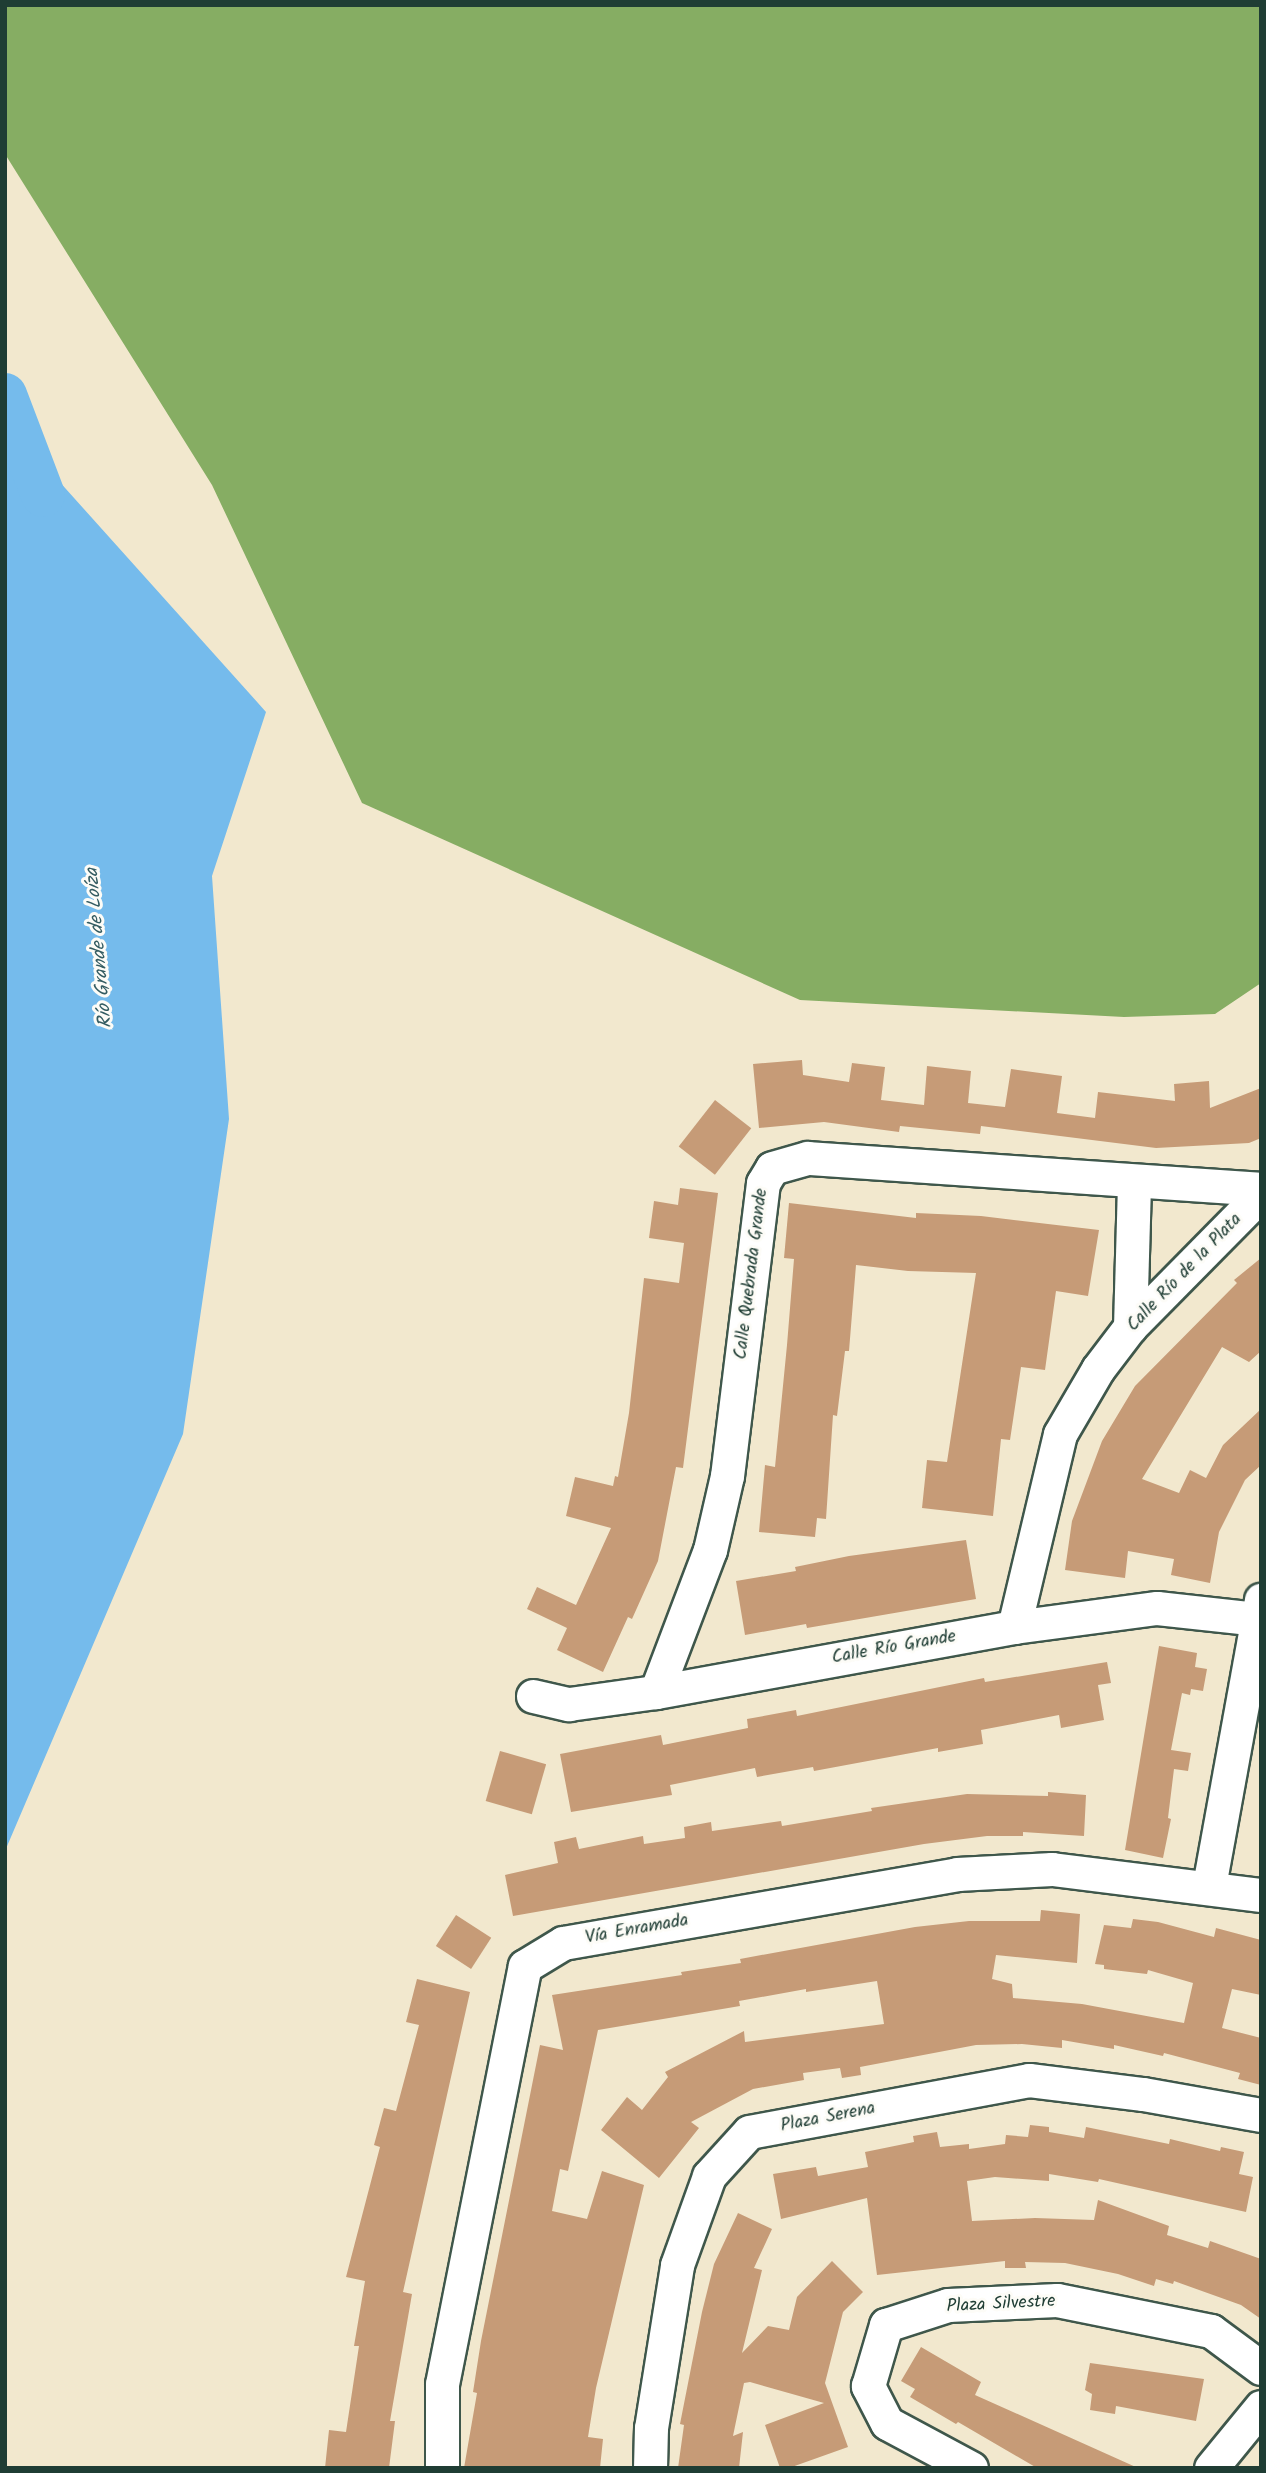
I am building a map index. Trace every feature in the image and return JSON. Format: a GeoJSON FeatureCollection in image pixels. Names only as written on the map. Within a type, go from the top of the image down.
{"type":"FeatureCollection","features":[{"type":"Feature","properties":{"kind":"street","name":"Calle Quebrada Grande"},"geometry":{"type":"LineString","coordinates":[[656,1692],[713,1538],[727,1476],[763,1183],[772,1168],[808,1158],[1261,1192]]}},
{"type":"Feature","properties":{"kind":"street"},"geometry":{"type":"LineString","coordinates":[[1130,1327],[1134,1181]]}},
{"type":"Feature","properties":{"kind":"street","name":"Calle Río de la Plata"},"geometry":{"type":"LineString","coordinates":[[1014,1627],[1060,1434],[1098,1369],[1130,1327],[1261,1192]]}},
{"type":"Feature","properties":{"kind":"street","name":"Calle Río Grande"},"geometry":{"type":"LineString","coordinates":[[533,1696],[569,1704],[656,1692],[1014,1627],[1157,1608],[1258,1609]]}},
{"type":"Feature","properties":{"kind":"street"},"geometry":{"type":"LineString","coordinates":[[1209,1886],[1258,1609]]}},
{"type":"Feature","properties":{"kind":"street","name":"Vía Enramada"},"geometry":{"type":"LineString","coordinates":[[442,2468],[442,2384],[525,1966],[563,1942],[957,1874],[1052,1870],[1209,1886],[1261,1895]]}},
{"type":"Feature","properties":{"kind":"street","name":"Plaza Serena"},"geometry":{"type":"LineString","coordinates":[[650,2468],[651,2428],[677,2265],[709,2176],[749,2132],[1029,2080],[1143,2094],[1261,2115]]}},
{"type":"Feature","properties":{"kind":"street","name":"Plaza Silvestre"},"geometry":{"type":"LineString","coordinates":[[971,2468],[887,2423],[869,2386],[886,2325],[948,2305],[1057,2300],[1211,2331],[1261,2368]]}},
{"type":"Feature","properties":{"kind":"street"},"geometry":{"type":"LineString","coordinates":[[1211,2468],[1261,2407]]}},
{"type":"Feature","properties":{"kind":"green space"},"geometry":{"type":"Polygon","coordinates":[[[5,5],[1261,5],[1261,983],[1215,1014],[1124,1017],[800,1000],[362,803],[212,485],[5,154],[5,5]]]}},
{"type":"Feature","properties":{"kind":"water"},"geometry":{"type":"Polygon","coordinates":[[[5,421],[266,712],[212,876],[229,1119],[183,1434],[5,1851],[5,421]]]}},
{"type":"Feature","properties":{"kind":"building"},"geometry":{"type":"Polygon","coordinates":[[[802,1060],[803,1075],[849,1082],[852,1063],[885,1067],[881,1100],[924,1105],[927,1066],[971,1071],[968,1103],[1005,1107],[1011,1069],[1062,1076],[1057,1113],[1095,1118],[1098,1092],[1175,1101],[1174,1084],[1209,1081],[1210,1108],[1261,1088],[1261,1138],[1249,1143],[1156,1148],[981,1126],[980,1134],[900,1126],[899,1132],[824,1122],[759,1128],[753,1064],[802,1060]]]}},
{"type":"Feature","properties":{"kind":"building"},"geometry":{"type":"Polygon","coordinates":[[[715,1100],[751,1128],[715,1175],[679,1146],[715,1100]]]}},
{"type":"Feature","properties":{"kind":"building"},"geometry":{"type":"Polygon","coordinates":[[[680,1188],[718,1193],[683,1468],[676,1467],[658,1561],[632,1619],[628,1617],[603,1672],[557,1650],[567,1628],[527,1609],[537,1587],[576,1605],[611,1528],[566,1516],[575,1477],[613,1486],[615,1476],[618,1477],[629,1413],[644,1278],[679,1283],[684,1243],[649,1238],[654,1201],[678,1205],[680,1188]]]}},
{"type":"Feature","properties":{"kind":"building"},"geometry":{"type":"Polygon","coordinates":[[[789,1203],[916,1218],[916,1213],[981,1216],[1099,1230],[1088,1296],[1056,1291],[1045,1370],[1021,1367],[1010,1440],[1001,1439],[993,1516],[922,1508],[927,1460],[947,1462],[976,1273],[908,1271],[856,1265],[849,1351],[845,1351],[837,1416],[833,1415],[826,1519],[817,1518],[815,1537],[759,1532],[765,1465],[775,1467],[787,1345],[794,1259],[784,1258],[789,1203]]]}},
{"type":"Feature","properties":{"kind":"building"},"geometry":{"type":"Polygon","coordinates":[[[1261,1258],[1261,1351],[1249,1362],[1222,1347],[1142,1479],[1179,1493],[1190,1470],[1206,1478],[1223,1445],[1261,1409],[1261,1465],[1245,1480],[1219,1532],[1210,1583],[1171,1575],[1174,1559],[1128,1551],[1125,1578],[1065,1570],[1072,1521],[1102,1441],[1135,1386],[1237,1283],[1234,1280],[1261,1258]]]}},
{"type":"Feature","properties":{"kind":"building"},"geometry":{"type":"Polygon","coordinates":[[[966,1540],[976,1599],[807,1628],[806,1624],[745,1635],[736,1581],[796,1571],[795,1567],[849,1556],[966,1540]]]}},
{"type":"Feature","properties":{"kind":"building"},"geometry":{"type":"Polygon","coordinates":[[[1159,1646],[1197,1653],[1195,1667],[1207,1669],[1203,1691],[1191,1689],[1190,1695],[1182,1693],[1171,1750],[1191,1753],[1188,1771],[1174,1769],[1168,1818],[1171,1819],[1163,1858],[1125,1850],[1159,1646]]]}},
{"type":"Feature","properties":{"kind":"building"},"geometry":{"type":"Polygon","coordinates":[[[1107,1662],[1111,1683],[1098,1685],[1104,1720],[1061,1728],[1059,1715],[981,1730],[983,1744],[938,1752],[938,1748],[814,1771],[813,1767],[757,1777],[755,1768],[670,1785],[672,1795],[571,1812],[560,1754],[661,1735],[663,1745],[748,1728],[747,1719],[796,1710],[797,1716],[984,1678],[985,1682],[1107,1662]]]}},
{"type":"Feature","properties":{"kind":"building"},"geometry":{"type":"Polygon","coordinates":[[[500,1751],[546,1764],[532,1814],[486,1801],[500,1751]]]}},
{"type":"Feature","properties":{"kind":"building"},"geometry":{"type":"Polygon","coordinates":[[[1048,1792],[1086,1795],[1084,1836],[1023,1832],[1023,1836],[987,1836],[924,1844],[513,1916],[505,1875],[558,1863],[554,1842],[576,1837],[579,1849],[643,1836],[644,1844],[685,1838],[684,1827],[711,1822],[712,1831],[781,1821],[782,1826],[872,1811],[871,1808],[967,1794],[1048,1796],[1048,1792]]]}},
{"type":"Feature","properties":{"kind":"building"},"geometry":{"type":"Polygon","coordinates":[[[1041,1910],[1080,1914],[1077,1963],[996,1955],[992,1979],[1012,1984],[1013,1998],[1082,2004],[1184,2023],[1193,1983],[1148,1970],[1147,1974],[1104,1969],[1104,1965],[1095,1964],[1104,1925],[1131,1928],[1133,1919],[1158,1922],[1214,1937],[1216,1928],[1261,1940],[1261,1995],[1232,1989],[1222,2028],[1261,2038],[1261,2085],[1238,2079],[1240,2073],[1164,2053],[1163,2056],[1114,2045],[1114,2049],[1062,2040],[1062,2048],[1022,2044],[976,2045],[860,2067],[861,2075],[842,2078],[840,2068],[803,2073],[804,2080],[753,2089],[691,2122],[699,2128],[659,2178],[601,2130],[627,2097],[642,2110],[668,2077],[665,2072],[744,2031],[745,2042],[884,2024],[877,1981],[806,1992],[806,1989],[739,2001],[740,2006],[598,2030],[568,2171],[560,2169],[552,2211],[587,2219],[602,2171],[644,2185],[596,2388],[588,2437],[603,2439],[600,2468],[464,2468],[477,2393],[473,2392],[481,2341],[540,2045],[563,2050],[552,1995],[682,1975],[681,1972],[741,1963],[740,1959],[915,1927],[969,1921],[1040,1921],[1041,1910]]]}},
{"type":"Feature","properties":{"kind":"building"},"geometry":{"type":"Polygon","coordinates":[[[456,1915],[491,1938],[471,1969],[436,1946],[456,1915]]]}},
{"type":"Feature","properties":{"kind":"building"},"geometry":{"type":"Polygon","coordinates":[[[417,1979],[470,1992],[403,2292],[412,2294],[390,2421],[395,2421],[389,2468],[325,2468],[329,2430],[346,2432],[359,2346],[354,2346],[365,2281],[346,2277],[380,2147],[374,2145],[384,2108],[396,2111],[419,2025],[406,2022],[417,1979]]]}},
{"type":"Feature","properties":{"kind":"building"},"geometry":{"type":"Polygon","coordinates":[[[1030,2125],[1049,2127],[1049,2132],[1084,2138],[1086,2127],[1169,2144],[1170,2139],[1220,2151],[1221,2147],[1244,2152],[1239,2174],[1253,2177],[1246,2212],[1099,2179],[1098,2182],[1049,2174],[1049,2181],[995,2177],[967,2181],[972,2221],[1035,2218],[1094,2220],[1098,2200],[1169,2226],[1167,2235],[1208,2248],[1210,2241],[1261,2259],[1261,2319],[1241,2305],[1174,2281],[1173,2284],[1156,2279],[1154,2286],[1118,2274],[1065,2263],[1025,2262],[1026,2268],[1005,2268],[1005,2261],[877,2275],[867,2198],[781,2219],[773,2174],[816,2167],[818,2176],[868,2167],[865,2152],[914,2142],[913,2136],[937,2132],[940,2147],[969,2144],[969,2149],[1005,2144],[1006,2135],[1028,2137],[1030,2125]]]}},
{"type":"Feature","properties":{"kind":"building"},"geometry":{"type":"Polygon","coordinates":[[[738,2213],[772,2229],[754,2268],[762,2270],[742,2353],[768,2326],[789,2330],[797,2297],[832,2261],[863,2292],[843,2312],[825,2383],[848,2447],[789,2468],[780,2468],[765,2425],[824,2403],[750,2382],[744,2383],[733,2436],[743,2432],[739,2468],[678,2468],[684,2425],[680,2424],[702,2312],[714,2264],[738,2213]]]}},
{"type":"Feature","properties":{"kind":"building"},"geometry":{"type":"Polygon","coordinates":[[[921,2347],[981,2382],[975,2395],[1138,2468],[1037,2468],[958,2422],[956,2424],[910,2397],[915,2389],[901,2381],[921,2347]]]}},
{"type":"Feature","properties":{"kind":"building"},"geometry":{"type":"Polygon","coordinates":[[[1090,2363],[1204,2379],[1196,2421],[1116,2406],[1115,2414],[1090,2410],[1092,2394],[1085,2390],[1090,2363]]]}},
{"type":"Feature","properties":{"kind":"waterway","name":"Río Grande de Loíza"},"geometry":{"type":"LineString","coordinates":[[5,395],[43,495]]}}]}
